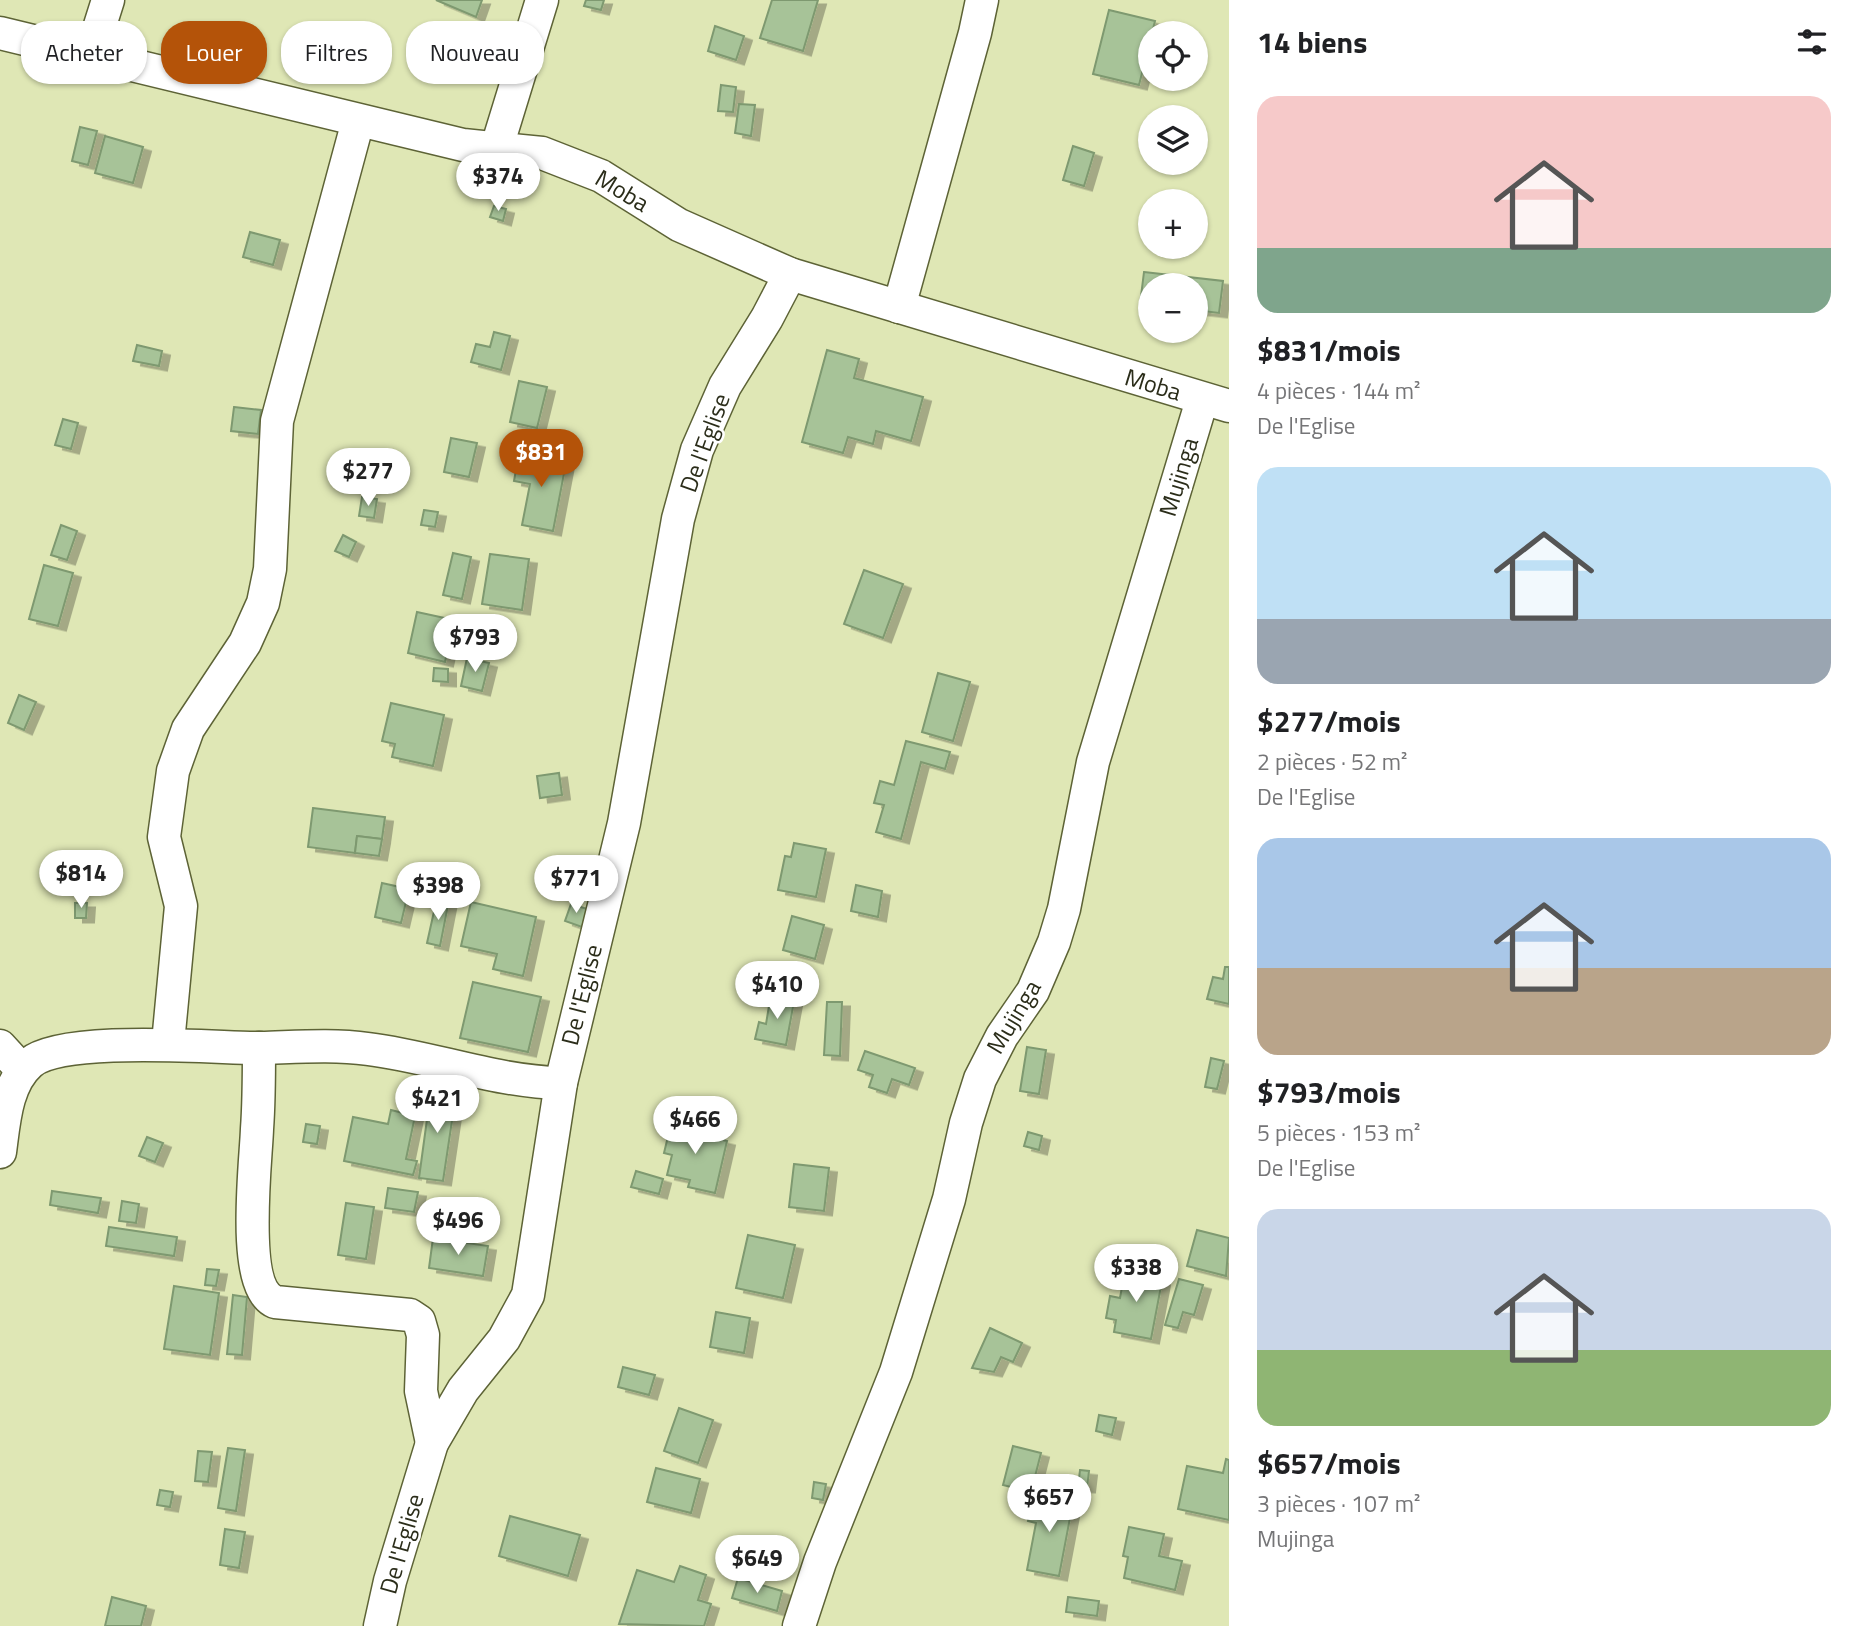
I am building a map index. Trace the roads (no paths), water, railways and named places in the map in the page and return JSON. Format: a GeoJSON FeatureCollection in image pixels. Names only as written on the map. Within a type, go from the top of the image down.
{"type":"FeatureCollection","features":[{"type":"Feature","properties":{"kind":"street"},"geometry":{"type":"LineString","coordinates":[[101,21],[108,0]]}},
{"type":"Feature","properties":{"kind":"street"},"geometry":{"type":"LineString","coordinates":[[496,150],[541,0]]}},
{"type":"Feature","properties":{"kind":"street"},"geometry":{"type":"LineString","coordinates":[[899,307],[982,0]]}},
{"type":"Feature","properties":{"kind":"street","name":"Moba"},"geometry":{"type":"LineString","coordinates":[[0,33],[21,38]]}},
{"type":"Feature","properties":{"kind":"street","name":"Moba"},"geometry":{"type":"LineString","coordinates":[[147,68],[463,145],[542,152],[601,176],[679,225],[790,274],[1216,403]]}},
{"type":"Feature","properties":{"kind":"street"},"geometry":{"type":"LineString","coordinates":[[168,1044],[181,906],[164,837],[173,771],[188,729],[245,643],[263,603],[270,569],[277,421],[358,121]]}},
{"type":"Feature","properties":{"kind":"street","name":"De l'Eglise"},"geometry":{"type":"LineString","coordinates":[[380,1626],[390,1581],[432,1443],[463,1390],[504,1339],[528,1295],[561,1083],[624,823],[678,519],[697,450],[725,386],[767,318],[790,274]]}},
{"type":"Feature","properties":{"kind":"street","name":"Mujinga"},"geometry":{"type":"LineString","coordinates":[[799,1626],[820,1562],[896,1372],[949,1199],[966,1123],[980,1079],[1002,1036],[1033,990],[1054,942],[1064,909],[1093,762],[1216,403]]}},
{"type":"Feature","properties":{"kind":"street"},"geometry":{"type":"LineString","coordinates":[[0,1152],[14,1084],[22,1070],[33,1060],[51,1053],[168,1044],[260,1048],[364,1048],[527,1082],[561,1083]]}},
{"type":"Feature","properties":{"kind":"street"},"geometry":{"type":"LineString","coordinates":[[0,1046],[22,1070]]}},
{"type":"Feature","properties":{"kind":"street"},"geometry":{"type":"LineString","coordinates":[[260,1048],[253,1235],[261,1287],[265,1296],[275,1302],[410,1315],[419,1321],[423,1335],[421,1391],[432,1443]]}}]}
